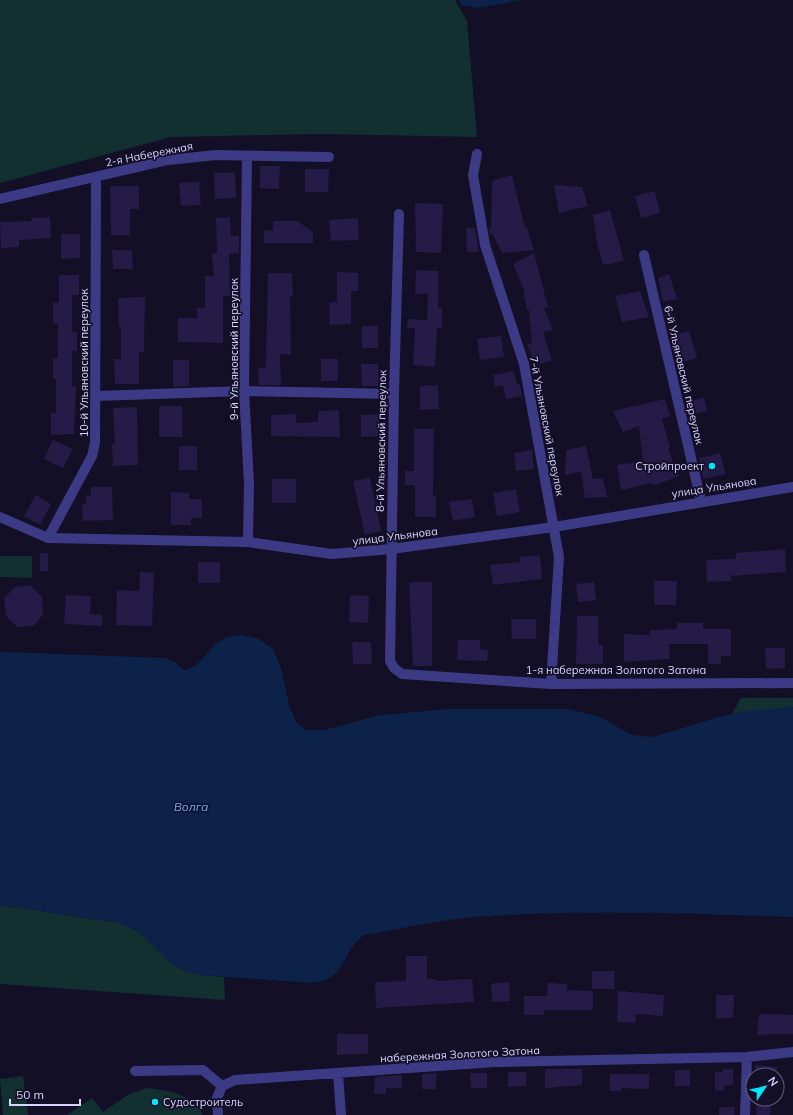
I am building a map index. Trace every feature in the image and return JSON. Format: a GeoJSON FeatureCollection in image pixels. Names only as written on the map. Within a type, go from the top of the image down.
{"type":"FeatureCollection","features":[{"type":"Feature","properties":{"kind":"street","name":"7-й Ульяновский переулок"},"geometry":{"type":"LineString","coordinates":[[478,154],[472,175],[485,245],[524,364],[559,557],[551,684]]}},
{"type":"Feature","properties":{"kind":"street","name":"2-я Набережная"},"geometry":{"type":"LineString","coordinates":[[0,199],[168,160],[216,155],[329,157]]}},
{"type":"Feature","properties":{"kind":"street","name":"9-й Ульяновский переулок"},"geometry":{"type":"LineString","coordinates":[[248,156],[244,391],[249,483],[248,542]]}},
{"type":"Feature","properties":{"kind":"street","name":"10-й Ульяновский переулок"},"geometry":{"type":"LineString","coordinates":[[48,538],[92,456],[95,443],[96,177]]}},
{"type":"Feature","properties":{"kind":"street","name":"8-й Ульяновский переулок"},"geometry":{"type":"LineString","coordinates":[[394,668],[390,661],[391,549],[399,214]]}},
{"type":"Feature","properties":{"kind":"street","name":"6-й Ульяновский переулок"},"geometry":{"type":"LineString","coordinates":[[644,255],[701,501]]}},
{"type":"Feature","properties":{"kind":"street"},"geometry":{"type":"LineString","coordinates":[[96,396],[244,391],[394,394]]}},
{"type":"Feature","properties":{"kind":"street","name":"улица Ульянова"},"geometry":{"type":"LineString","coordinates":[[0,517],[48,538],[248,542],[332,554],[391,549],[554,527],[701,501],[793,487]]}},
{"type":"Feature","properties":{"kind":"street","name":"1-я набережная Золотого Затона"},"geometry":{"type":"LineString","coordinates":[[394,668],[402,674],[551,684],[793,683]]}},
{"type":"Feature","properties":{"kind":"street","name":"набережная Золотого Затона"},"geometry":{"type":"LineString","coordinates":[[222,1086],[235,1080],[495,1062],[747,1057],[793,1052]]}},
{"type":"Feature","properties":{"kind":"street"},"geometry":{"type":"LineString","coordinates":[[745,1115],[747,1057]]}},
{"type":"Feature","properties":{"kind":"street"},"geometry":{"type":"LineString","coordinates":[[135,1071],[203,1070],[222,1086],[217,1098],[218,1115]]}},
{"type":"Feature","properties":{"kind":"street"},"geometry":{"type":"LineString","coordinates":[[338,1073],[341,1115]]}},
{"type":"Feature","properties":{"kind":"green space"},"geometry":{"type":"Polygon","coordinates":[[[0,0],[455,0],[467,21],[477,137],[323,134],[171,137],[0,183],[0,0]]]}},
{"type":"Feature","properties":{"kind":"green space"},"geometry":{"type":"Polygon","coordinates":[[[0,556],[32,556],[32,578],[0,577],[0,556]]]}},
{"type":"Feature","properties":{"kind":"green space"},"geometry":{"type":"Polygon","coordinates":[[[741,698],[793,698],[793,707],[732,714],[741,698]]]}},
{"type":"Feature","properties":{"kind":"green space"},"geometry":{"type":"Polygon","coordinates":[[[0,905],[120,923],[139,932],[199,975],[224,977],[225,1000],[0,984],[0,905]]]}},
{"type":"Feature","properties":{"kind":"green space"},"geometry":{"type":"Polygon","coordinates":[[[23,1076],[28,1115],[3,1115],[0,1079],[23,1076]]]}},
{"type":"Feature","properties":{"kind":"green space","name":"Судостроитель"},"geometry":{"type":"Polygon","coordinates":[[[148,1088],[172,1092],[180,1095],[193,1102],[203,1115],[67,1115],[92,1098],[103,1112],[129,1094],[148,1088]]]}},
{"type":"Feature","properties":{"kind":"water"},"geometry":{"type":"Polygon","coordinates":[[[459,0],[522,0],[478,8],[461,5],[459,0]]]}},
{"type":"Feature","properties":{"kind":"water","name":"Волга"},"geometry":{"type":"Polygon","coordinates":[[[241,635],[259,639],[273,649],[281,668],[290,708],[297,723],[307,730],[324,730],[380,715],[449,709],[569,709],[600,717],[632,735],[653,737],[719,717],[746,711],[793,707],[793,917],[594,912],[474,917],[447,920],[364,935],[356,942],[338,971],[324,981],[313,983],[199,975],[179,969],[163,956],[139,932],[120,923],[0,905],[0,652],[166,658],[175,662],[184,670],[201,661],[219,641],[227,637],[241,635]]]}},
{"type":"Feature","properties":{"kind":"building"},"geometry":{"type":"Polygon","coordinates":[[[260,166],[280,166],[279,189],[260,188],[260,166]]]}},
{"type":"Feature","properties":{"kind":"building"},"geometry":{"type":"Polygon","coordinates":[[[305,169],[329,169],[328,192],[305,192],[305,169]]]}},
{"type":"Feature","properties":{"kind":"building"},"geometry":{"type":"Polygon","coordinates":[[[235,172],[236,198],[215,199],[214,173],[235,172]]]}},
{"type":"Feature","properties":{"kind":"building"},"geometry":{"type":"Polygon","coordinates":[[[512,175],[525,228],[527,228],[534,250],[502,253],[492,233],[490,234],[489,228],[491,228],[492,181],[512,175]]]}},
{"type":"Feature","properties":{"kind":"building"},"geometry":{"type":"Polygon","coordinates":[[[199,182],[201,205],[181,206],[179,183],[199,182]]]}},
{"type":"Feature","properties":{"kind":"building"},"geometry":{"type":"Polygon","coordinates":[[[554,185],[582,187],[588,206],[559,213],[554,185]]]}},
{"type":"Feature","properties":{"kind":"building"},"geometry":{"type":"Polygon","coordinates":[[[110,186],[139,186],[139,209],[130,209],[130,235],[111,235],[110,186]]]}},
{"type":"Feature","properties":{"kind":"building"},"geometry":{"type":"Polygon","coordinates":[[[655,191],[660,213],[641,218],[635,196],[655,191]]]}},
{"type":"Feature","properties":{"kind":"building"},"geometry":{"type":"Polygon","coordinates":[[[415,203],[443,204],[441,253],[416,252],[415,203]]]}},
{"type":"Feature","properties":{"kind":"building"},"geometry":{"type":"Polygon","coordinates":[[[610,210],[624,261],[603,265],[597,243],[593,215],[610,210]]]}},
{"type":"Feature","properties":{"kind":"building"},"geometry":{"type":"Polygon","coordinates":[[[50,217],[51,238],[19,240],[19,247],[1,248],[0,222],[32,221],[31,218],[50,217]]]}},
{"type":"Feature","properties":{"kind":"building"},"geometry":{"type":"Polygon","coordinates":[[[230,217],[231,236],[239,236],[239,253],[229,254],[230,296],[223,296],[223,343],[178,342],[178,318],[197,318],[197,308],[205,308],[205,276],[214,276],[212,254],[217,253],[216,218],[230,217]]]}},
{"type":"Feature","properties":{"kind":"building"},"geometry":{"type":"Polygon","coordinates":[[[358,218],[359,240],[331,241],[329,220],[358,218]]]}},
{"type":"Feature","properties":{"kind":"building"},"geometry":{"type":"Polygon","coordinates":[[[273,221],[297,221],[313,232],[313,243],[264,243],[264,231],[273,230],[273,221]]]}},
{"type":"Feature","properties":{"kind":"building"},"geometry":{"type":"Polygon","coordinates":[[[466,228],[475,228],[479,252],[467,252],[466,228]]]}},
{"type":"Feature","properties":{"kind":"building"},"geometry":{"type":"Polygon","coordinates":[[[61,234],[80,234],[80,258],[61,259],[61,234]]]}},
{"type":"Feature","properties":{"kind":"building"},"geometry":{"type":"Polygon","coordinates":[[[112,250],[132,250],[133,269],[113,269],[112,250]]]}},
{"type":"Feature","properties":{"kind":"building"},"geometry":{"type":"Polygon","coordinates":[[[534,253],[548,307],[544,308],[553,330],[543,332],[552,361],[535,364],[527,344],[532,343],[529,310],[527,310],[523,292],[525,292],[513,264],[534,253]]]}},
{"type":"Feature","properties":{"kind":"building"},"geometry":{"type":"Polygon","coordinates":[[[416,270],[438,271],[438,308],[442,308],[442,328],[437,328],[435,367],[413,365],[415,328],[407,328],[408,319],[427,320],[428,294],[415,294],[416,270]]]}},
{"type":"Feature","properties":{"kind":"building"},"geometry":{"type":"Polygon","coordinates":[[[337,272],[358,273],[358,291],[351,291],[351,324],[330,325],[329,302],[337,302],[337,272]]]}},
{"type":"Feature","properties":{"kind":"building"},"geometry":{"type":"Polygon","coordinates":[[[268,273],[292,273],[293,296],[290,297],[291,355],[280,354],[281,385],[259,385],[258,368],[266,367],[268,273]]]}},
{"type":"Feature","properties":{"kind":"building"},"geometry":{"type":"Polygon","coordinates":[[[669,274],[677,299],[663,302],[658,278],[669,274]]]}},
{"type":"Feature","properties":{"kind":"building"},"geometry":{"type":"Polygon","coordinates":[[[59,275],[79,275],[79,295],[72,295],[72,332],[77,332],[77,351],[72,351],[72,386],[76,386],[74,434],[51,435],[51,413],[56,413],[56,379],[53,379],[53,358],[58,358],[58,324],[53,323],[53,303],[59,303],[59,275]]]}},
{"type":"Feature","properties":{"kind":"building"},"geometry":{"type":"Polygon","coordinates":[[[640,291],[649,317],[622,322],[615,296],[640,291]]]}},
{"type":"Feature","properties":{"kind":"building"},"geometry":{"type":"Polygon","coordinates":[[[145,297],[144,352],[139,352],[139,384],[115,384],[114,359],[121,359],[121,326],[119,326],[118,298],[145,297]]]}},
{"type":"Feature","properties":{"kind":"building"},"geometry":{"type":"Polygon","coordinates":[[[362,326],[378,326],[378,348],[362,348],[362,326]]]}},
{"type":"Feature","properties":{"kind":"building"},"geometry":{"type":"Polygon","coordinates":[[[689,331],[697,358],[680,363],[673,336],[689,331]]]}},
{"type":"Feature","properties":{"kind":"building"},"geometry":{"type":"Polygon","coordinates":[[[501,336],[504,357],[480,360],[477,339],[501,336]]]}},
{"type":"Feature","properties":{"kind":"building"},"geometry":{"type":"Polygon","coordinates":[[[321,359],[338,359],[338,381],[321,381],[321,359]]]}},
{"type":"Feature","properties":{"kind":"building"},"geometry":{"type":"Polygon","coordinates":[[[173,360],[189,360],[189,386],[173,387],[173,360]]]}},
{"type":"Feature","properties":{"kind":"building"},"geometry":{"type":"Polygon","coordinates":[[[361,364],[378,364],[379,386],[362,386],[361,364]]]}},
{"type":"Feature","properties":{"kind":"building"},"geometry":{"type":"Polygon","coordinates":[[[514,371],[517,385],[520,384],[522,396],[506,399],[503,385],[495,387],[493,375],[514,371]]]}},
{"type":"Feature","properties":{"kind":"building"},"geometry":{"type":"Polygon","coordinates":[[[438,385],[439,409],[420,410],[420,386],[438,385]]]}},
{"type":"Feature","properties":{"kind":"building"},"geometry":{"type":"Polygon","coordinates":[[[704,397],[707,411],[694,414],[691,401],[704,397]]]}},
{"type":"Feature","properties":{"kind":"building"},"geometry":{"type":"Polygon","coordinates":[[[665,399],[670,416],[662,419],[670,448],[668,449],[679,476],[653,486],[652,483],[621,490],[617,465],[643,461],[639,426],[623,432],[613,411],[665,399]]]}},
{"type":"Feature","properties":{"kind":"building"},"geometry":{"type":"Polygon","coordinates":[[[159,406],[182,406],[182,437],[159,437],[159,406]]]}},
{"type":"Feature","properties":{"kind":"building"},"geometry":{"type":"Polygon","coordinates":[[[137,407],[138,465],[113,466],[112,444],[115,443],[113,408],[137,407]]]}},
{"type":"Feature","properties":{"kind":"building"},"geometry":{"type":"Polygon","coordinates":[[[339,410],[340,437],[271,436],[271,415],[296,414],[296,423],[318,422],[318,411],[339,410]]]}},
{"type":"Feature","properties":{"kind":"building"},"geometry":{"type":"Polygon","coordinates":[[[379,414],[379,436],[361,437],[361,415],[379,414]]]}},
{"type":"Feature","properties":{"kind":"building"},"geometry":{"type":"Polygon","coordinates":[[[414,429],[434,429],[433,496],[436,496],[436,517],[415,517],[415,485],[405,485],[405,471],[414,471],[414,429]]]}},
{"type":"Feature","properties":{"kind":"building"},"geometry":{"type":"Polygon","coordinates":[[[53,440],[73,449],[63,468],[44,459],[53,440]]]}},
{"type":"Feature","properties":{"kind":"building"},"geometry":{"type":"Polygon","coordinates":[[[179,446],[197,446],[197,470],[179,470],[179,446]]]}},
{"type":"Feature","properties":{"kind":"building"},"geometry":{"type":"Polygon","coordinates":[[[586,446],[593,479],[603,478],[607,497],[585,498],[581,472],[565,475],[566,450],[586,446]]]}},
{"type":"Feature","properties":{"kind":"building"},"geometry":{"type":"Polygon","coordinates":[[[532,450],[534,469],[516,471],[514,453],[532,450]]]}},
{"type":"Feature","properties":{"kind":"building","name":"Стройпроект"},"geometry":{"type":"Polygon","coordinates":[[[720,453],[726,474],[703,479],[699,458],[720,453]]]}},
{"type":"Feature","properties":{"kind":"building"},"geometry":{"type":"Polygon","coordinates":[[[370,478],[381,531],[365,535],[353,481],[370,478]]]}},
{"type":"Feature","properties":{"kind":"building"},"geometry":{"type":"Polygon","coordinates":[[[272,479],[296,479],[296,503],[272,503],[272,479]]]}},
{"type":"Feature","properties":{"kind":"building"},"geometry":{"type":"Polygon","coordinates":[[[91,487],[112,487],[113,520],[83,521],[82,504],[86,504],[86,496],[91,495],[91,487]]]}},
{"type":"Feature","properties":{"kind":"building"},"geometry":{"type":"Polygon","coordinates":[[[516,489],[520,512],[497,516],[493,493],[516,489]]]}},
{"type":"Feature","properties":{"kind":"building"},"geometry":{"type":"Polygon","coordinates":[[[171,492],[189,493],[189,499],[202,499],[202,518],[191,518],[191,525],[171,525],[171,492]]]}},
{"type":"Feature","properties":{"kind":"building"},"geometry":{"type":"Polygon","coordinates":[[[36,495],[51,504],[40,525],[24,516],[36,495]]]}},
{"type":"Feature","properties":{"kind":"building"},"geometry":{"type":"Polygon","coordinates":[[[472,499],[475,517],[453,521],[449,502],[472,499]]]}},
{"type":"Feature","properties":{"kind":"building"},"geometry":{"type":"Polygon","coordinates":[[[785,549],[786,572],[731,576],[731,581],[707,582],[706,560],[736,559],[736,553],[785,549]]]}},
{"type":"Feature","properties":{"kind":"building"},"geometry":{"type":"Polygon","coordinates":[[[40,553],[48,553],[48,571],[40,571],[40,553]]]}},
{"type":"Feature","properties":{"kind":"building"},"geometry":{"type":"Polygon","coordinates":[[[540,555],[542,579],[493,585],[490,565],[520,562],[519,557],[540,555]]]}},
{"type":"Feature","properties":{"kind":"building"},"geometry":{"type":"Polygon","coordinates":[[[198,562],[220,562],[220,583],[198,583],[198,562]]]}},
{"type":"Feature","properties":{"kind":"building"},"geometry":{"type":"Polygon","coordinates":[[[140,572],[154,573],[152,626],[116,625],[117,590],[139,591],[140,572]]]}},
{"type":"Feature","properties":{"kind":"building"},"geometry":{"type":"Polygon","coordinates":[[[654,581],[677,581],[676,605],[654,605],[654,581]]]}},
{"type":"Feature","properties":{"kind":"building"},"geometry":{"type":"Polygon","coordinates":[[[409,582],[432,582],[432,666],[413,666],[409,582]]]}},
{"type":"Feature","properties":{"kind":"building"},"geometry":{"type":"Polygon","coordinates":[[[594,582],[596,600],[578,602],[576,584],[594,582]]]}},
{"type":"Feature","properties":{"kind":"building"},"geometry":{"type":"Polygon","coordinates":[[[30,585],[42,597],[43,614],[34,626],[17,627],[6,616],[4,598],[15,587],[30,585]]]}},
{"type":"Feature","properties":{"kind":"building"},"geometry":{"type":"Polygon","coordinates":[[[66,595],[91,596],[90,614],[102,615],[102,626],[64,624],[66,595]]]}},
{"type":"Feature","properties":{"kind":"building"},"geometry":{"type":"Polygon","coordinates":[[[350,595],[369,596],[368,623],[349,622],[350,595]]]}},
{"type":"Feature","properties":{"kind":"building"},"geometry":{"type":"Polygon","coordinates":[[[577,616],[598,616],[598,645],[603,645],[603,664],[576,664],[577,616]]]}},
{"type":"Feature","properties":{"kind":"building"},"geometry":{"type":"Polygon","coordinates":[[[511,619],[536,619],[536,639],[512,639],[511,619]]]}},
{"type":"Feature","properties":{"kind":"building"},"geometry":{"type":"Polygon","coordinates":[[[677,623],[703,623],[703,629],[731,629],[731,656],[721,656],[721,664],[708,664],[708,644],[669,644],[670,659],[624,662],[624,634],[650,635],[650,630],[677,629],[677,623]]]}},
{"type":"Feature","properties":{"kind":"building"},"geometry":{"type":"Polygon","coordinates":[[[458,640],[480,640],[480,649],[488,650],[487,661],[457,660],[458,640]]]}},
{"type":"Feature","properties":{"kind":"building"},"geometry":{"type":"Polygon","coordinates":[[[352,642],[371,642],[372,664],[353,664],[352,642]]]}},
{"type":"Feature","properties":{"kind":"building"},"geometry":{"type":"Polygon","coordinates":[[[765,648],[785,648],[785,668],[766,669],[765,648]]]}},
{"type":"Feature","properties":{"kind":"building"},"geometry":{"type":"Polygon","coordinates":[[[406,956],[427,956],[427,979],[437,979],[437,981],[472,979],[474,1002],[376,1008],[375,982],[406,981],[406,956]]]}},
{"type":"Feature","properties":{"kind":"building"},"geometry":{"type":"Polygon","coordinates":[[[592,971],[614,971],[614,989],[592,989],[592,971]]]}},
{"type":"Feature","properties":{"kind":"building"},"geometry":{"type":"Polygon","coordinates":[[[509,982],[510,1001],[492,1002],[491,984],[509,982]]]}},
{"type":"Feature","properties":{"kind":"building"},"geometry":{"type":"Polygon","coordinates":[[[548,983],[567,984],[567,990],[593,991],[593,1010],[544,1010],[544,1015],[524,1015],[524,996],[547,996],[548,983]]]}},
{"type":"Feature","properties":{"kind":"building"},"geometry":{"type":"Polygon","coordinates":[[[618,991],[664,995],[663,1016],[636,1014],[635,1023],[617,1022],[618,991]]]}},
{"type":"Feature","properties":{"kind":"building"},"geometry":{"type":"Polygon","coordinates":[[[716,995],[734,995],[733,1018],[716,1018],[716,995]]]}},
{"type":"Feature","properties":{"kind":"building"},"geometry":{"type":"Polygon","coordinates":[[[759,1014],[793,1015],[793,1034],[757,1035],[759,1014]]]}},
{"type":"Feature","properties":{"kind":"building"},"geometry":{"type":"Polygon","coordinates":[[[337,1034],[368,1034],[368,1054],[337,1055],[337,1034]]]}},
{"type":"Feature","properties":{"kind":"building"},"geometry":{"type":"Polygon","coordinates":[[[755,1065],[777,1067],[755,1067],[755,1065]]]}},
{"type":"Feature","properties":{"kind":"building"},"geometry":{"type":"Polygon","coordinates":[[[545,1069],[582,1069],[582,1085],[545,1088],[545,1069]]]}},
{"type":"Feature","properties":{"kind":"building"},"geometry":{"type":"Polygon","coordinates":[[[723,1069],[733,1069],[733,1085],[724,1085],[724,1091],[715,1090],[715,1072],[723,1072],[723,1069]]]}},
{"type":"Feature","properties":{"kind":"building"},"geometry":{"type":"Polygon","coordinates":[[[675,1070],[690,1070],[690,1086],[675,1086],[675,1070]]]}},
{"type":"Feature","properties":{"kind":"building"},"geometry":{"type":"Polygon","coordinates":[[[508,1072],[526,1072],[526,1086],[508,1087],[508,1072]]]}},
{"type":"Feature","properties":{"kind":"building"},"geometry":{"type":"Polygon","coordinates":[[[437,1073],[436,1089],[422,1089],[422,1074],[437,1073]]]}},
{"type":"Feature","properties":{"kind":"building"},"geometry":{"type":"Polygon","coordinates":[[[470,1073],[487,1073],[487,1088],[471,1088],[470,1073]]]}},
{"type":"Feature","properties":{"kind":"building"},"geometry":{"type":"Polygon","coordinates":[[[610,1074],[649,1074],[649,1089],[621,1088],[621,1091],[610,1091],[610,1074]]]}},
{"type":"Feature","properties":{"kind":"building"},"geometry":{"type":"Polygon","coordinates":[[[402,1075],[402,1088],[386,1088],[386,1094],[374,1094],[375,1077],[402,1075]]]}},
{"type":"Feature","properties":{"kind":"building"},"geometry":{"type":"Polygon","coordinates":[[[719,1107],[734,1107],[734,1115],[719,1115],[719,1107]]]}},
{"type":"Feature","properties":{"kind":"building"},"geometry":{"type":"Polygon","coordinates":[[[757,1107],[771,1107],[770,1115],[756,1115],[757,1107]]]}},
{"type":"Feature","properties":{"kind":"place","name":"Стройпроект"},"geometry":{"type":"Point","coordinates":[712,466]}},
{"type":"Feature","properties":{"kind":"place","name":"Судостроитель"},"geometry":{"type":"Point","coordinates":[155,1102]}}]}
